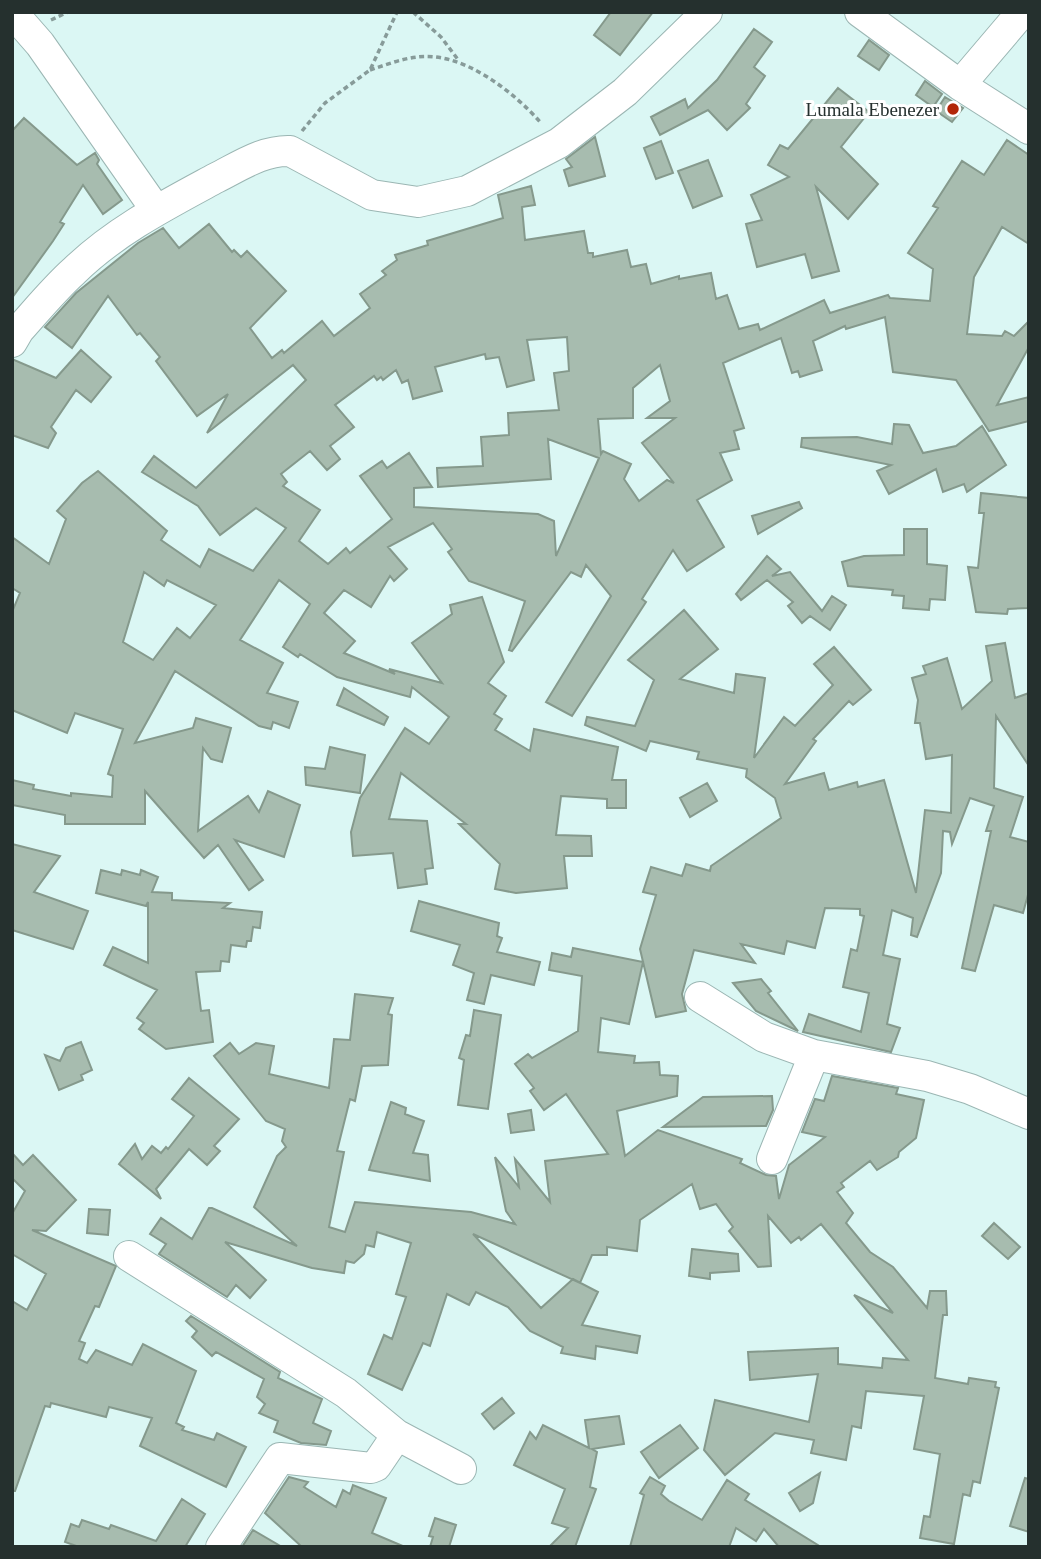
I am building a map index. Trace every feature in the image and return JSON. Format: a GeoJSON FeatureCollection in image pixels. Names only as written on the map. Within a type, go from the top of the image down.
{"type":"FeatureCollection","features":[{"type":"Feature","properties":{"kind":"street"},"geometry":{"type":"LineString","coordinates":[[12,12],[40,44],[156,210]]}},
{"type":"Feature","properties":{"kind":"street"},"geometry":{"type":"LineString","coordinates":[[860,12],[960,85],[1029,130]]}},
{"type":"Feature","properties":{"kind":"street"},"geometry":{"type":"LineString","coordinates":[[960,85],[1022,12]]}},
{"type":"Feature","properties":{"kind":"street"},"geometry":{"type":"LineString","coordinates":[[12,342],[19,330],[75,270],[156,210],[255,158],[275,151],[290,151],[372,195],[418,202],[475,187],[559,143],[625,92],[700,14]]}},
{"type":"Feature","properties":{"kind":"street"},"geometry":{"type":"LineString","coordinates":[[700,997],[764,1037],[814,1055],[927,1076],[970,1089],[1029,1114]]}},
{"type":"Feature","properties":{"kind":"street"},"geometry":{"type":"LineString","coordinates":[[772,1159],[814,1055]]}},
{"type":"Feature","properties":{"kind":"street"},"geometry":{"type":"LineString","coordinates":[[129,1256],[346,1393],[397,1435],[461,1469]]}},
{"type":"Feature","properties":{"kind":"street"},"geometry":{"type":"LineString","coordinates":[[221,1547],[280,1458],[371,1468],[376,1466],[397,1435]]}},
{"type":"Feature","properties":{"kind":"path"},"geometry":{"type":"LineString","coordinates":[[370,70],[397,12]]}},
{"type":"Feature","properties":{"kind":"path"},"geometry":{"type":"LineString","coordinates":[[413,12],[441,37],[460,62]]}},
{"type":"Feature","properties":{"kind":"path"},"geometry":{"type":"LineString","coordinates":[[290,151],[306,122],[325,103],[370,70],[417,57],[460,62],[498,83],[527,107],[559,143]]}},
{"type":"Feature","properties":{"kind":"building"},"geometry":{"type":"Polygon","coordinates":[[[611,12],[653,12],[620,55],[594,35],[611,12]]]}},
{"type":"Feature","properties":{"kind":"building"},"geometry":{"type":"Polygon","coordinates":[[[754,29],[772,42],[754,67],[765,76],[746,104],[750,108],[727,130],[708,110],[660,135],[651,117],[685,99],[688,108],[717,80],[754,29]]]}},
{"type":"Feature","properties":{"kind":"building"},"geometry":{"type":"Polygon","coordinates":[[[869,40],[889,55],[879,70],[858,56],[869,40]]]}},
{"type":"Feature","properties":{"kind":"building"},"geometry":{"type":"Polygon","coordinates":[[[925,81],[942,94],[933,107],[916,95],[925,81]]]}},
{"type":"Feature","properties":{"kind":"building"},"geometry":{"type":"Polygon","coordinates":[[[838,88],[869,112],[841,147],[878,184],[848,219],[816,187],[839,271],[812,278],[805,254],[757,267],[746,224],[762,220],[751,195],[789,177],[768,165],[780,145],[788,149],[838,88]]]}},
{"type":"Feature","properties":{"kind":"building"},"geometry":{"type":"Polygon","coordinates":[[[945,97],[963,108],[952,122],[936,111],[945,97]]]}},
{"type":"Feature","properties":{"kind":"building"},"geometry":{"type":"Polygon","coordinates":[[[24,118],[77,165],[95,153],[99,160],[97,164],[122,200],[103,214],[83,185],[60,222],[64,224],[12,298],[12,131],[24,118]]]}},
{"type":"Feature","properties":{"kind":"building"},"geometry":{"type":"Polygon","coordinates":[[[595,137],[605,176],[569,186],[564,170],[572,167],[566,159],[595,137]]]}},
{"type":"Feature","properties":{"kind":"building"},"geometry":{"type":"Polygon","coordinates":[[[1007,140],[1029,155],[1029,244],[1002,227],[974,277],[967,334],[1002,336],[1005,331],[1014,336],[1029,321],[1029,347],[997,405],[1029,397],[1029,421],[989,431],[956,380],[893,372],[885,317],[846,329],[845,326],[813,341],[822,370],[800,377],[798,371],[792,373],[781,338],[723,363],[744,428],[734,431],[739,449],[720,453],[732,480],[697,500],[724,547],[687,571],[673,550],[642,599],[646,602],[572,716],[546,702],[611,596],[586,565],[581,577],[571,572],[512,651],[509,650],[525,601],[469,581],[448,552],[452,549],[433,523],[388,547],[407,569],[394,581],[390,576],[371,607],[344,590],[324,613],[355,641],[344,653],[395,674],[389,669],[442,683],[412,643],[452,614],[450,605],[482,597],[504,662],[488,683],[506,696],[494,714],[502,719],[495,730],[530,751],[534,729],[618,747],[612,780],[626,780],[626,808],[607,808],[607,799],[561,796],[556,835],[591,836],[592,856],[564,856],[567,888],[516,893],[495,889],[500,864],[459,824],[466,824],[401,773],[389,819],[427,821],[433,868],[425,869],[427,884],[398,888],[393,853],[353,856],[351,832],[360,798],[405,728],[429,744],[449,717],[412,687],[410,697],[337,677],[300,654],[298,657],[283,647],[310,604],[279,580],[240,640],[283,663],[267,693],[298,702],[289,728],[273,722],[271,729],[259,726],[175,671],[135,743],[193,728],[196,718],[231,728],[222,762],[211,759],[203,748],[198,831],[248,796],[259,812],[268,791],[300,805],[284,857],[235,840],[263,880],[249,890],[218,845],[204,858],[145,791],[145,824],[65,824],[65,815],[12,805],[12,780],[34,785],[33,789],[71,796],[71,793],[112,797],[113,776],[108,774],[123,729],[75,713],[67,733],[12,710],[12,612],[20,593],[12,588],[12,537],[49,564],[66,519],[57,511],[82,483],[98,471],[167,531],[161,540],[200,567],[209,549],[253,571],[286,528],[256,508],[220,535],[198,506],[142,472],[154,456],[196,488],[306,380],[293,365],[207,433],[228,394],[197,416],[156,361],[160,357],[140,333],[137,335],[108,296],[72,348],[45,327],[76,293],[138,243],[163,228],[179,248],[209,224],[232,252],[234,250],[241,257],[247,251],[286,291],[250,328],[272,358],[282,350],[284,353],[322,321],[334,336],[370,308],[360,294],[386,275],[382,271],[397,260],[395,255],[428,245],[427,241],[503,218],[498,195],[531,186],[535,205],[522,207],[525,240],[584,231],[588,253],[593,253],[593,257],[627,250],[631,267],[646,264],[651,284],[679,276],[679,279],[711,273],[716,299],[727,295],[739,329],[758,324],[760,330],[824,300],[830,313],[888,295],[890,298],[930,301],[933,269],[908,253],[938,208],[933,206],[962,161],[984,175],[1007,140]],[[567,337],[527,340],[534,380],[507,387],[499,357],[486,359],[485,354],[435,367],[442,391],[413,399],[408,380],[402,383],[396,370],[383,380],[381,377],[377,380],[374,376],[335,405],[354,427],[330,446],[340,459],[327,470],[310,451],[281,474],[287,482],[283,486],[320,510],[299,541],[328,564],[346,548],[350,553],[392,519],[360,476],[382,461],[387,468],[409,453],[432,487],[414,488],[414,507],[538,514],[554,521],[556,556],[599,458],[548,439],[551,479],[438,487],[437,468],[483,466],[481,437],[509,435],[508,413],[559,410],[554,373],[569,371],[567,337]],[[660,365],[633,388],[633,418],[598,419],[601,454],[603,451],[631,464],[624,479],[639,501],[667,480],[674,483],[642,443],[675,418],[647,418],[670,401],[660,365]],[[144,572],[123,642],[153,660],[177,628],[190,638],[216,605],[167,580],[164,586],[144,572]]]}},
{"type":"Feature","properties":{"kind":"building"},"geometry":{"type":"Polygon","coordinates":[[[661,141],[673,173],[656,179],[644,148],[661,141]]]}},
{"type":"Feature","properties":{"kind":"building"},"geometry":{"type":"Polygon","coordinates":[[[708,160],[722,196],[693,208],[678,171],[708,160]]]}},
{"type":"Feature","properties":{"kind":"building"},"geometry":{"type":"Polygon","coordinates":[[[81,350],[111,377],[91,402],[76,390],[51,427],[56,433],[48,448],[12,435],[12,359],[56,378],[81,350]]]}},
{"type":"Feature","properties":{"kind":"building"},"geometry":{"type":"Polygon","coordinates":[[[894,424],[909,425],[923,453],[956,446],[982,426],[1006,465],[967,492],[964,484],[943,492],[936,469],[889,494],[877,471],[891,465],[801,447],[802,438],[857,437],[892,444],[894,424]]]}},
{"type":"Feature","properties":{"kind":"building"},"geometry":{"type":"Polygon","coordinates":[[[981,493],[1029,498],[1029,608],[1008,609],[1007,614],[976,612],[968,567],[978,568],[984,513],[979,513],[981,493]]]}},
{"type":"Feature","properties":{"kind":"building"},"geometry":{"type":"Polygon","coordinates":[[[799,502],[802,508],[758,534],[752,516],[799,502]]]}},
{"type":"Feature","properties":{"kind":"building"},"geometry":{"type":"Polygon","coordinates":[[[904,529],[927,529],[927,564],[947,566],[945,600],[930,599],[929,610],[903,608],[904,596],[892,595],[893,590],[848,586],[842,562],[864,556],[904,555],[904,529]]]}},
{"type":"Feature","properties":{"kind":"building"},"geometry":{"type":"Polygon","coordinates":[[[767,556],[781,569],[772,576],[790,572],[822,611],[832,596],[846,605],[830,630],[810,616],[802,623],[788,606],[793,602],[767,580],[741,600],[736,594],[767,556]]]}},
{"type":"Feature","properties":{"kind":"building"},"geometry":{"type":"Polygon","coordinates":[[[684,610],[718,649],[680,679],[734,693],[736,674],[765,678],[754,758],[784,717],[795,726],[833,685],[814,664],[834,647],[871,690],[853,705],[849,701],[813,739],[816,741],[785,784],[824,773],[829,790],[857,782],[858,787],[884,780],[916,893],[925,810],[951,813],[952,755],[926,759],[920,723],[915,723],[918,700],[912,678],[926,674],[923,666],[947,658],[962,709],[992,681],[986,646],[1005,643],[1015,698],[1029,693],[1029,766],[996,716],[994,788],[1023,797],[1010,837],[1029,842],[1029,891],[1023,913],[994,905],[975,971],[962,968],[991,831],[986,831],[994,806],[970,798],[952,844],[950,832],[943,831],[941,873],[917,937],[911,935],[913,918],[892,910],[883,955],[900,959],[887,1024],[900,1028],[891,1052],[803,1032],[809,1014],[861,1032],[869,993],[843,987],[851,949],[857,951],[864,916],[860,915],[860,909],[825,908],[815,948],[787,941],[784,954],[741,944],[755,963],[694,950],[682,994],[686,1011],[656,1017],[640,949],[656,895],[643,892],[651,867],[682,876],[686,864],[710,871],[711,866],[781,818],[775,798],[746,777],[747,769],[697,759],[699,752],[650,741],[646,751],[585,725],[587,717],[635,726],[654,680],[628,660],[684,610]]]}},
{"type":"Feature","properties":{"kind":"building"},"geometry":{"type":"Polygon","coordinates":[[[344,688],[388,717],[384,725],[337,705],[344,688]]]}},
{"type":"Feature","properties":{"kind":"building"},"geometry":{"type":"Polygon","coordinates":[[[330,747],[365,755],[360,793],[306,785],[305,767],[325,769],[330,747]]]}},
{"type":"Feature","properties":{"kind":"building"},"geometry":{"type":"Polygon","coordinates":[[[707,783],[717,801],[690,817],[680,798],[707,783]]]}},
{"type":"Feature","properties":{"kind":"building"},"geometry":{"type":"Polygon","coordinates":[[[12,844],[60,856],[34,892],[88,911],[73,949],[12,930],[12,844]]]}},
{"type":"Feature","properties":{"kind":"building"},"geometry":{"type":"Polygon","coordinates":[[[101,870],[121,875],[122,870],[140,875],[141,870],[158,877],[152,892],[172,893],[172,900],[230,903],[223,908],[262,912],[260,928],[253,927],[251,941],[247,941],[246,947],[231,945],[229,962],[221,961],[220,971],[196,972],[201,1011],[209,1010],[213,1042],[166,1049],[139,1029],[144,1023],[137,1018],[157,990],[104,965],[113,947],[148,963],[148,902],[146,906],[96,893],[101,870]]]}},
{"type":"Feature","properties":{"kind":"building"},"geometry":{"type":"Polygon","coordinates":[[[419,901],[499,923],[497,936],[502,938],[497,952],[540,962],[534,985],[491,975],[484,1004],[467,1000],[474,973],[453,965],[460,945],[411,931],[419,901]]]}},
{"type":"Feature","properties":{"kind":"building"},"geometry":{"type":"Polygon","coordinates":[[[573,948],[643,962],[629,1024],[601,1018],[598,1052],[635,1056],[634,1063],[659,1062],[660,1075],[678,1076],[677,1096],[617,1111],[625,1156],[658,1130],[742,1159],[740,1163],[766,1175],[776,1176],[779,1199],[789,1165],[825,1137],[802,1132],[815,1099],[824,1101],[832,1076],[898,1088],[896,1094],[924,1100],[916,1138],[899,1152],[898,1157],[877,1170],[870,1161],[841,1183],[844,1187],[837,1192],[853,1213],[846,1223],[870,1252],[893,1267],[927,1308],[930,1291],[946,1291],[947,1315],[943,1315],[935,1378],[968,1384],[969,1378],[996,1382],[995,1387],[999,1388],[980,1483],[973,1481],[970,1496],[963,1494],[954,1544],[920,1538],[924,1516],[930,1517],[940,1454],[914,1449],[924,1396],[866,1391],[861,1428],[852,1426],[846,1460],[811,1453],[814,1440],[775,1433],[725,1475],[704,1450],[715,1400],[809,1422],[818,1374],[750,1380],[748,1352],[838,1348],[838,1364],[882,1368],[883,1358],[908,1360],[854,1295],[893,1313],[821,1224],[801,1240],[799,1237],[791,1243],[768,1216],[771,1266],[758,1267],[729,1231],[733,1227],[716,1204],[700,1209],[692,1184],[640,1220],[637,1251],[607,1247],[607,1255],[592,1255],[580,1283],[598,1292],[582,1325],[640,1336],[637,1353],[596,1346],[595,1359],[561,1353],[563,1347],[530,1331],[508,1307],[476,1292],[469,1305],[447,1294],[430,1346],[423,1343],[402,1390],[368,1374],[384,1335],[392,1339],[406,1297],[396,1294],[411,1243],[377,1232],[374,1247],[366,1245],[364,1254],[354,1263],[346,1261],[344,1273],[312,1268],[225,1242],[266,1280],[250,1298],[236,1285],[227,1297],[159,1254],[166,1244],[150,1234],[161,1218],[192,1239],[209,1208],[212,1208],[297,1246],[254,1207],[277,1156],[286,1147],[282,1141],[285,1129],[266,1121],[214,1056],[230,1043],[239,1054],[256,1043],[274,1046],[269,1074],[329,1088],[334,1039],[350,1040],[355,994],[393,998],[388,1014],[392,1015],[388,1065],[362,1066],[355,1101],[350,1099],[337,1151],[344,1152],[329,1227],[345,1232],[355,1202],[471,1212],[515,1224],[506,1211],[495,1157],[519,1187],[515,1159],[550,1202],[545,1161],[608,1154],[566,1094],[544,1110],[530,1091],[534,1088],[515,1064],[528,1054],[532,1058],[578,1031],[582,976],[549,970],[552,953],[571,957],[573,948]],[[473,1234],[541,1308],[572,1280],[473,1234]]]}},
{"type":"Feature","properties":{"kind":"building"},"geometry":{"type":"Polygon","coordinates":[[[761,979],[771,991],[768,993],[798,1031],[756,1011],[733,983],[761,979]]]}},
{"type":"Feature","properties":{"kind":"building"},"geometry":{"type":"Polygon","coordinates":[[[474,1010],[501,1015],[488,1109],[458,1105],[464,1060],[459,1058],[466,1035],[470,1036],[474,1010]]]}},
{"type":"Feature","properties":{"kind":"building"},"geometry":{"type":"Polygon","coordinates":[[[81,1042],[92,1070],[81,1075],[83,1080],[59,1090],[45,1055],[60,1061],[66,1048],[81,1042]]]}},
{"type":"Feature","properties":{"kind":"building"},"geometry":{"type":"Polygon","coordinates":[[[189,1078],[239,1119],[214,1146],[220,1151],[207,1165],[189,1149],[156,1189],[161,1199],[119,1164],[135,1144],[142,1159],[152,1146],[161,1153],[166,1147],[168,1149],[194,1116],[172,1099],[189,1078]]]}},
{"type":"Feature","properties":{"kind":"building"},"geometry":{"type":"Polygon","coordinates":[[[772,1096],[773,1110],[766,1126],[663,1127],[703,1097],[772,1096]]]}},
{"type":"Feature","properties":{"kind":"building"},"geometry":{"type":"Polygon","coordinates":[[[391,1102],[406,1108],[405,1114],[424,1121],[413,1153],[428,1155],[430,1181],[369,1170],[391,1102]]]}},
{"type":"Feature","properties":{"kind":"building"},"geometry":{"type":"Polygon","coordinates":[[[531,1110],[534,1130],[511,1133],[508,1114],[531,1110]]]}},
{"type":"Feature","properties":{"kind":"building"},"geometry":{"type":"Polygon","coordinates":[[[12,1153],[23,1165],[33,1155],[76,1200],[46,1231],[32,1230],[116,1266],[99,1307],[95,1306],[79,1341],[85,1343],[79,1359],[87,1363],[96,1350],[132,1365],[143,1344],[196,1371],[176,1423],[184,1427],[182,1430],[214,1440],[217,1433],[246,1447],[226,1487],[140,1446],[152,1418],[109,1407],[106,1417],[51,1403],[50,1407],[45,1406],[15,1491],[12,1491],[12,1301],[27,1310],[46,1274],[12,1254],[12,1214],[25,1191],[12,1178],[12,1153]]]}},
{"type":"Feature","properties":{"kind":"building"},"geometry":{"type":"Polygon","coordinates":[[[89,1209],[110,1210],[108,1235],[87,1233],[89,1209]]]}},
{"type":"Feature","properties":{"kind":"building"},"geometry":{"type":"Polygon","coordinates":[[[994,1223],[1020,1247],[1008,1259],[982,1236],[994,1223]]]}},
{"type":"Feature","properties":{"kind":"building"},"geometry":{"type":"Polygon","coordinates":[[[692,1249],[738,1254],[739,1271],[710,1273],[710,1279],[689,1276],[692,1249]]]}},
{"type":"Feature","properties":{"kind":"building"},"geometry":{"type":"Polygon","coordinates":[[[191,1316],[280,1372],[278,1378],[322,1399],[313,1423],[331,1431],[326,1445],[301,1443],[274,1432],[278,1421],[259,1413],[265,1404],[257,1397],[264,1379],[216,1352],[212,1356],[192,1337],[197,1331],[186,1321],[191,1316]]]}},
{"type":"Feature","properties":{"kind":"building"},"geometry":{"type":"Polygon","coordinates":[[[502,1398],[514,1413],[494,1429],[482,1414],[502,1398]]]}},
{"type":"Feature","properties":{"kind":"building"},"geometry":{"type":"Polygon","coordinates":[[[619,1416],[624,1444],[592,1449],[597,1452],[590,1487],[596,1489],[575,1547],[549,1547],[568,1528],[552,1523],[565,1489],[514,1465],[530,1432],[536,1439],[543,1425],[589,1448],[585,1420],[619,1416]]]}},
{"type":"Feature","properties":{"kind":"building"},"geometry":{"type":"Polygon","coordinates":[[[680,1425],[698,1448],[659,1478],[641,1452],[680,1425]]]}},
{"type":"Feature","properties":{"kind":"building"},"geometry":{"type":"Polygon","coordinates":[[[820,1473],[813,1503],[800,1511],[789,1493],[820,1473]]]}},
{"type":"Feature","properties":{"kind":"building"},"geometry":{"type":"Polygon","coordinates":[[[289,1477],[308,1482],[304,1487],[336,1507],[343,1490],[350,1494],[353,1485],[386,1498],[372,1533],[405,1547],[302,1547],[265,1513],[289,1477]]]}},
{"type":"Feature","properties":{"kind":"building"},"geometry":{"type":"Polygon","coordinates":[[[650,1477],[665,1486],[661,1494],[669,1501],[702,1520],[727,1480],[749,1494],[745,1500],[821,1547],[779,1547],[764,1529],[756,1541],[736,1528],[729,1547],[630,1547],[644,1495],[640,1493],[650,1477]]]}},
{"type":"Feature","properties":{"kind":"building"},"geometry":{"type":"Polygon","coordinates":[[[1025,1478],[1029,1479],[1029,1532],[1010,1526],[1025,1478]]]}},
{"type":"Feature","properties":{"kind":"building"},"geometry":{"type":"Polygon","coordinates":[[[182,1499],[205,1514],[185,1547],[79,1547],[65,1542],[71,1524],[79,1527],[82,1520],[109,1529],[111,1525],[156,1541],[182,1499]]]}},
{"type":"Feature","properties":{"kind":"building"},"geometry":{"type":"Polygon","coordinates":[[[435,1518],[456,1525],[449,1547],[430,1547],[433,1537],[429,1536],[435,1518]]]}},
{"type":"Feature","properties":{"kind":"building"},"geometry":{"type":"Polygon","coordinates":[[[253,1530],[282,1547],[242,1547],[253,1530]]]}},
{"type":"Feature","properties":{"kind":"place","name":"Lumala Ebenezer"},"geometry":{"type":"Point","coordinates":[953,109]}}]}
